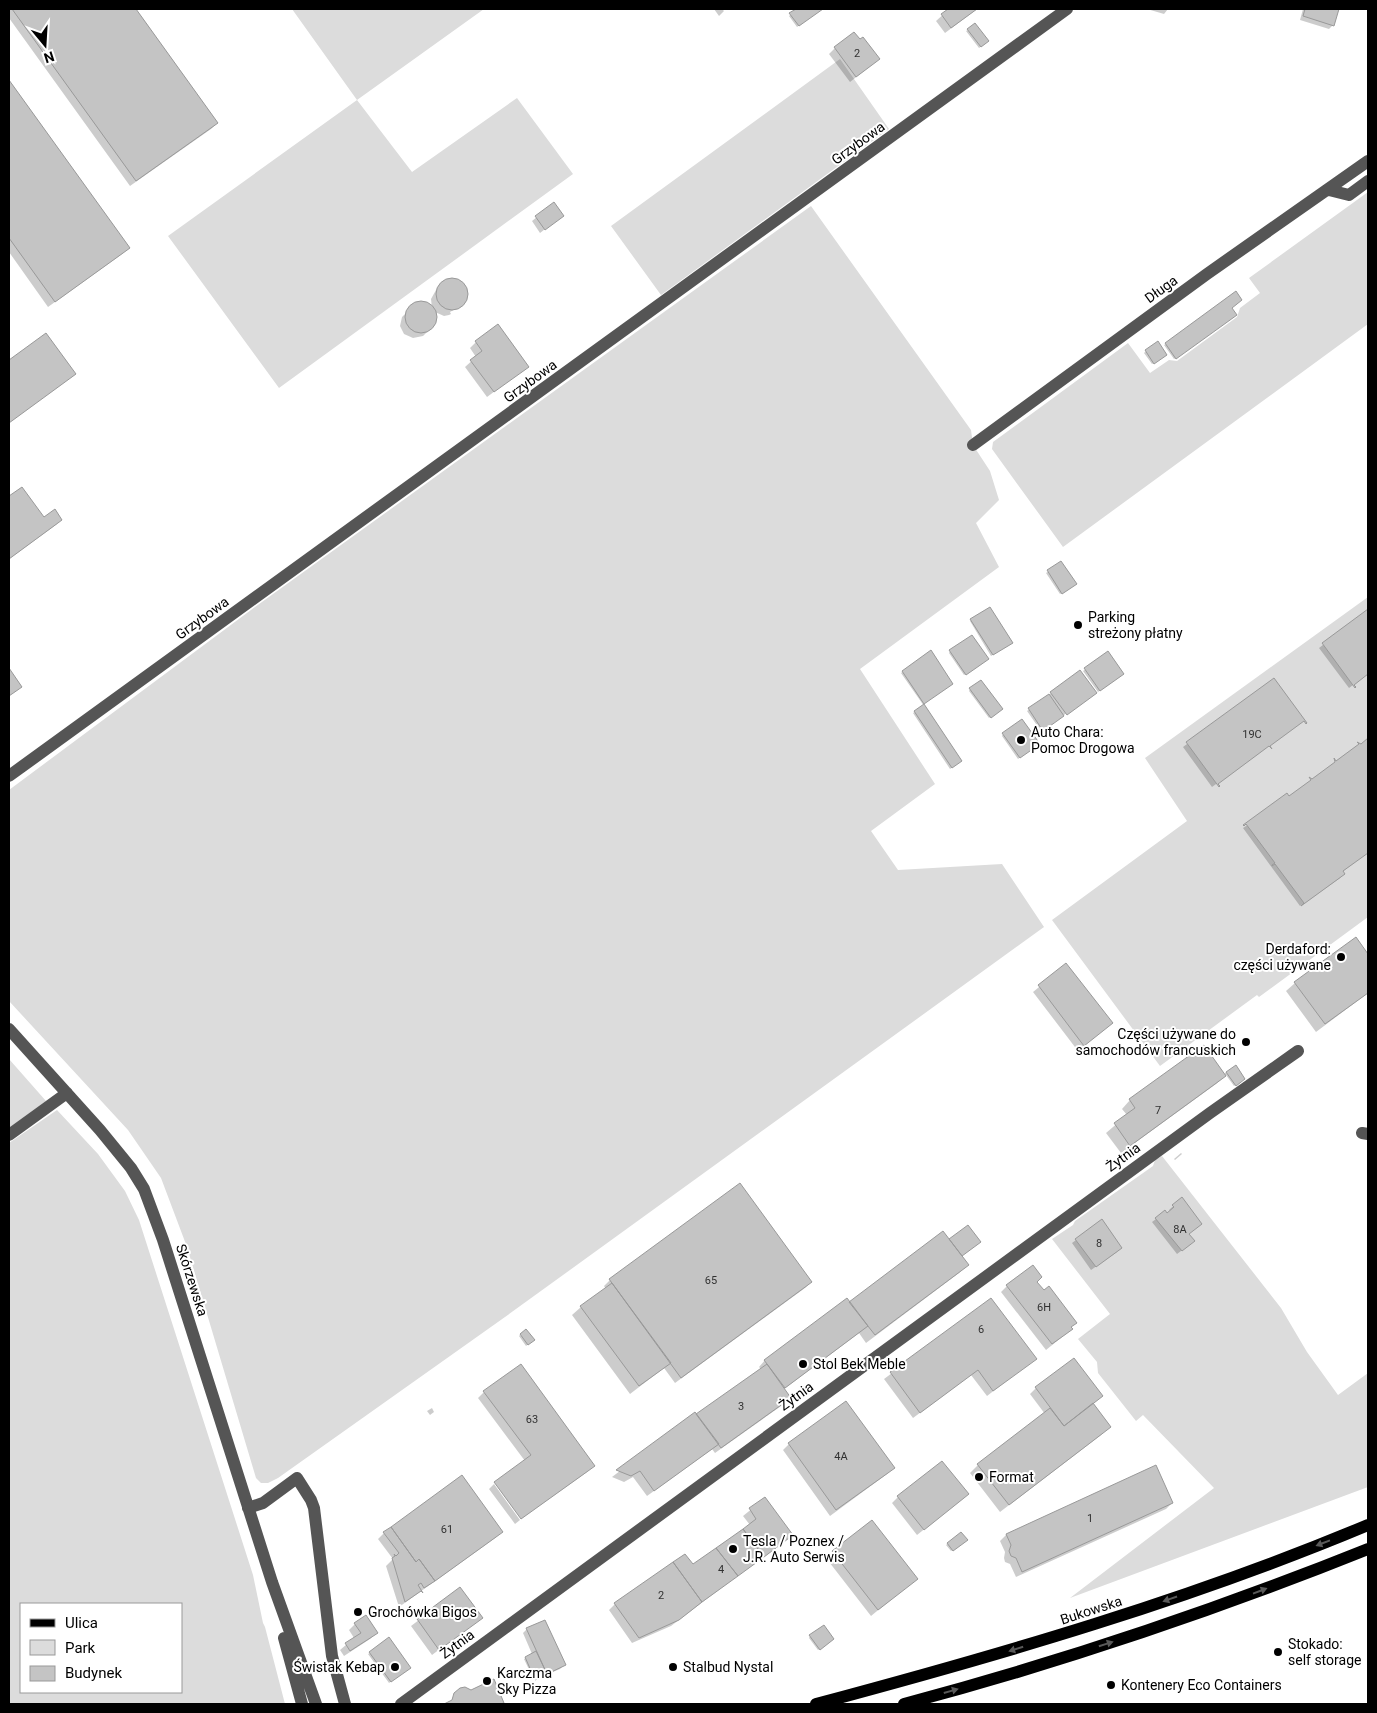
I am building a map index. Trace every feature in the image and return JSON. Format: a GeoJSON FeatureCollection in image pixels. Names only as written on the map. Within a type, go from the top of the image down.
{"type":"FeatureCollection","features":[{"type":"Feature","properties":{"kind":"main road","name":"Bukowska"},"geometry":{"type":"LineString","coordinates":[[816,1704],[976,1661],[1127,1614],[1222,1581],[1368,1525]]}},
{"type":"Feature","properties":{"kind":"main road"},"geometry":{"type":"LineString","coordinates":[[904,1704],[1017,1672],[1142,1633],[1248,1596],[1368,1549]]}},
{"type":"Feature","properties":{"kind":"street","name":"Grzybowa"},"geometry":{"type":"LineString","coordinates":[[9,776],[1068,9]]}},
{"type":"Feature","properties":{"kind":"street","name":"Długa"},"geometry":{"type":"LineString","coordinates":[[973,445],[1207,274],[1368,161]]}},
{"type":"Feature","properties":{"kind":"street"},"geometry":{"type":"LineString","coordinates":[[1329,190],[1349,195],[1368,181]]}},
{"type":"Feature","properties":{"kind":"street","name":"Skórzewska"},"geometry":{"type":"LineString","coordinates":[[9,1029],[126,1162],[147,1196],[163,1240],[272,1582],[316,1704]]}},
{"type":"Feature","properties":{"kind":"street","name":"Żytnia"},"geometry":{"type":"LineString","coordinates":[[401,1704],[1210,1112],[1298,1051]]}},
{"type":"Feature","properties":{"kind":"street"},"geometry":{"type":"LineString","coordinates":[[9,1135],[67,1093]]}},
{"type":"Feature","properties":{"kind":"street"},"geometry":{"type":"LineString","coordinates":[[248,1508],[263,1503],[297,1478],[311,1500],[314,1508],[332,1656],[345,1704]]}},
{"type":"Feature","properties":{"kind":"street","name":"Skórzewska"},"geometry":{"type":"LineString","coordinates":[[272,1582],[282,1630],[302,1704]]}},
{"type":"Feature","properties":{"kind":"green space"},"geometry":{"type":"Polygon","coordinates":[[[292,9],[484,9],[357,100],[292,9]]]}},
{"type":"Feature","properties":{"kind":"green space"},"geometry":{"type":"Polygon","coordinates":[[[840,59],[889,129],[661,295],[611,226],[840,59]]]}},
{"type":"Feature","properties":{"kind":"green space"},"geometry":{"type":"Polygon","coordinates":[[[517,98],[573,174],[279,388],[168,236],[357,100],[412,172],[517,98]]]}},
{"type":"Feature","properties":{"kind":"green space"},"geometry":{"type":"Polygon","coordinates":[[[1368,192],[1368,324],[1063,547],[992,449],[993,442],[1128,343],[1150,373],[1169,360],[1177,361],[1237,317],[1240,308],[1260,293],[1249,278],[1368,192]]]}},
{"type":"Feature","properties":{"kind":"green space"},"geometry":{"type":"Polygon","coordinates":[[[811,206],[971,430],[973,445],[990,471],[999,500],[976,523],[999,567],[860,669],[935,784],[871,831],[898,870],[1002,864],[1044,927],[505,1317],[278,1478],[268,1483],[261,1483],[256,1478],[187,1247],[161,1178],[128,1130],[9,1001],[9,790],[255,607],[811,206]]]}},
{"type":"Feature","properties":{"kind":"green space"},"geometry":{"type":"Polygon","coordinates":[[[1368,597],[1368,917],[1259,997],[1257,995],[1160,1066],[1052,920],[1187,821],[1145,758],[1368,597]]]}},
{"type":"Feature","properties":{"kind":"green space"},"geometry":{"type":"Polygon","coordinates":[[[9,1059],[46,1101],[9,1128],[9,1059]]]}},
{"type":"Feature","properties":{"kind":"green space"},"geometry":{"type":"Polygon","coordinates":[[[57,1110],[98,1154],[125,1191],[139,1220],[253,1575],[263,1623],[285,1704],[9,1704],[9,1143],[57,1110]]]}},
{"type":"Feature","properties":{"kind":"green space"},"geometry":{"type":"Polygon","coordinates":[[[1162,1156],[1281,1308],[1307,1352],[1338,1395],[1368,1373],[1368,1487],[1070,1598],[1214,1488],[1143,1415],[1136,1421],[1098,1373],[1097,1362],[1078,1339],[1110,1314],[1052,1239],[1153,1166],[1155,1160],[1162,1156]]]}},
{"type":"Feature","properties":{"kind":"building"},"geometry":{"type":"Polygon","coordinates":[[[12,9],[136,9],[218,123],[136,181],[12,9]]]}},
{"type":"Feature","properties":{"kind":"building"},"geometry":{"type":"Polygon","coordinates":[[[796,9],[823,9],[799,26],[789,13],[796,9]]]}},
{"type":"Feature","properties":{"kind":"building"},"geometry":{"type":"Polygon","coordinates":[[[948,9],[977,9],[951,28],[941,14],[948,9]]]}},
{"type":"Feature","properties":{"kind":"building"},"geometry":{"type":"Polygon","coordinates":[[[1305,9],[1339,9],[1334,26],[1303,16],[1305,9]]]}},
{"type":"Feature","properties":{"kind":"building"},"geometry":{"type":"Polygon","coordinates":[[[975,23],[989,41],[981,47],[967,29],[975,23]]]}},
{"type":"Feature","properties":{"kind":"building"},"geometry":{"type":"Polygon","coordinates":[[[854,32],[860,39],[863,37],[880,59],[856,77],[834,47],[854,32]]]}},
{"type":"Feature","properties":{"kind":"building"},"geometry":{"type":"Polygon","coordinates":[[[9,80],[130,248],[55,302],[9,238],[9,80]]]}},
{"type":"Feature","properties":{"kind":"building"},"geometry":{"type":"Polygon","coordinates":[[[554,202],[564,216],[545,230],[535,216],[554,202]]]}},
{"type":"Feature","properties":{"kind":"building"},"geometry":{"type":"Polygon","coordinates":[[[452,278],[458,279],[463,283],[467,288],[467,300],[463,305],[458,309],[452,310],[446,309],[441,305],[437,300],[436,294],[437,288],[441,283],[446,279],[452,278]]]}},
{"type":"Feature","properties":{"kind":"building"},"geometry":{"type":"Polygon","coordinates":[[[1236,291],[1242,300],[1232,308],[1237,315],[1176,359],[1165,343],[1236,291]]]}},
{"type":"Feature","properties":{"kind":"building"},"geometry":{"type":"Polygon","coordinates":[[[421,301],[427,302],[432,306],[436,311],[436,323],[432,328],[427,332],[421,333],[415,332],[410,328],[406,323],[405,317],[406,311],[410,306],[415,302],[421,301]]]}},
{"type":"Feature","properties":{"kind":"building"},"geometry":{"type":"Polygon","coordinates":[[[498,324],[529,367],[494,392],[470,360],[482,351],[475,341],[498,324]]]}},
{"type":"Feature","properties":{"kind":"building"},"geometry":{"type":"Polygon","coordinates":[[[46,333],[76,374],[9,423],[9,360],[46,333]]]}},
{"type":"Feature","properties":{"kind":"building"},"geometry":{"type":"Polygon","coordinates":[[[1158,341],[1167,355],[1154,364],[1145,350],[1158,341]]]}},
{"type":"Feature","properties":{"kind":"building"},"geometry":{"type":"Polygon","coordinates":[[[22,487],[44,517],[55,509],[62,520],[9,559],[9,496],[22,487]]]}},
{"type":"Feature","properties":{"kind":"building"},"geometry":{"type":"Polygon","coordinates":[[[1061,561],[1077,584],[1062,594],[1047,570],[1061,561]]]}},
{"type":"Feature","properties":{"kind":"building"},"geometry":{"type":"Polygon","coordinates":[[[990,607],[1013,643],[993,655],[970,619],[990,607]]]}},
{"type":"Feature","properties":{"kind":"building"},"geometry":{"type":"Polygon","coordinates":[[[1368,609],[1368,674],[1354,685],[1355,688],[1322,643],[1368,609]]]}},
{"type":"Feature","properties":{"kind":"building"},"geometry":{"type":"Polygon","coordinates":[[[972,635],[989,659],[966,675],[949,650],[972,635]]]}},
{"type":"Feature","properties":{"kind":"building"},"geometry":{"type":"Polygon","coordinates":[[[931,650],[953,684],[924,704],[902,671],[931,650]]]}},
{"type":"Feature","properties":{"kind":"building"},"geometry":{"type":"Polygon","coordinates":[[[1108,651],[1124,674],[1100,691],[1084,668],[1108,651]]]}},
{"type":"Feature","properties":{"kind":"building"},"geometry":{"type":"Polygon","coordinates":[[[9,668],[22,687],[9,696],[9,668]]]}},
{"type":"Feature","properties":{"kind":"building"},"geometry":{"type":"Polygon","coordinates":[[[1080,670],[1097,693],[1067,715],[1050,692],[1080,670]]]}},
{"type":"Feature","properties":{"kind":"building"},"geometry":{"type":"Polygon","coordinates":[[[1274,678],[1307,723],[1304,721],[1270,746],[1272,749],[1269,746],[1218,784],[1219,787],[1186,742],[1274,678]]]}},
{"type":"Feature","properties":{"kind":"building"},"geometry":{"type":"Polygon","coordinates":[[[981,680],[1003,709],[991,718],[969,688],[981,680]]]}},
{"type":"Feature","properties":{"kind":"building"},"geometry":{"type":"Polygon","coordinates":[[[1049,694],[1064,716],[1043,731],[1028,708],[1049,694]]]}},
{"type":"Feature","properties":{"kind":"building"},"geometry":{"type":"Polygon","coordinates":[[[924,704],[962,761],[952,768],[914,711],[924,704]]]}},
{"type":"Feature","properties":{"kind":"building"},"geometry":{"type":"Polygon","coordinates":[[[1022,719],[1040,744],[1020,758],[1002,733],[1022,719]]]}},
{"type":"Feature","properties":{"kind":"building"},"geometry":{"type":"Polygon","coordinates":[[[1368,738],[1368,853],[1343,871],[1345,874],[1301,906],[1304,903],[1275,864],[1272,866],[1275,863],[1246,824],[1243,825],[1287,793],[1289,796],[1311,780],[1309,777],[1312,779],[1335,762],[1334,758],[1336,761],[1359,744],[1357,742],[1361,744],[1368,738]]]}},
{"type":"Feature","properties":{"kind":"building"},"geometry":{"type":"Polygon","coordinates":[[[1356,937],[1368,954],[1368,993],[1325,1024],[1294,982],[1356,937]]]}},
{"type":"Feature","properties":{"kind":"building"},"geometry":{"type":"Polygon","coordinates":[[[1066,963],[1113,1023],[1084,1046],[1038,985],[1066,963]]]}},
{"type":"Feature","properties":{"kind":"building"},"geometry":{"type":"Polygon","coordinates":[[[1204,1045],[1226,1076],[1130,1146],[1114,1123],[1135,1108],[1129,1099],[1204,1045]]]}},
{"type":"Feature","properties":{"kind":"building"},"geometry":{"type":"Polygon","coordinates":[[[1236,1065],[1245,1079],[1236,1086],[1226,1072],[1236,1065]]]}},
{"type":"Feature","properties":{"kind":"building"},"geometry":{"type":"Polygon","coordinates":[[[740,1183],[812,1282],[681,1378],[609,1279],[740,1183]]]}},
{"type":"Feature","properties":{"kind":"building"},"geometry":{"type":"Polygon","coordinates":[[[1182,1197],[1202,1224],[1189,1234],[1195,1241],[1182,1251],[1155,1218],[1165,1210],[1167,1213],[1174,1207],[1172,1205],[1182,1197]]]}},
{"type":"Feature","properties":{"kind":"building"},"geometry":{"type":"Polygon","coordinates":[[[1102,1219],[1122,1248],[1096,1267],[1075,1239],[1102,1219]]]}},
{"type":"Feature","properties":{"kind":"building"},"geometry":{"type":"Polygon","coordinates":[[[968,1225],[981,1242],[962,1256],[949,1239],[968,1225]]]}},
{"type":"Feature","properties":{"kind":"building"},"geometry":{"type":"Polygon","coordinates":[[[943,1231],[969,1265],[875,1335],[849,1302],[943,1231]]]}},
{"type":"Feature","properties":{"kind":"building"},"geometry":{"type":"Polygon","coordinates":[[[1033,1265],[1042,1277],[1037,1282],[1044,1290],[1049,1286],[1077,1323],[1071,1327],[1073,1329],[1052,1344],[1006,1285],[1033,1265]]]}},
{"type":"Feature","properties":{"kind":"building"},"geometry":{"type":"Polygon","coordinates":[[[612,1283],[671,1363],[639,1386],[580,1306],[612,1283]]]}},
{"type":"Feature","properties":{"kind":"building"},"geometry":{"type":"Polygon","coordinates":[[[847,1298],[868,1326],[785,1388],[764,1360],[847,1298]]]}},
{"type":"Feature","properties":{"kind":"building"},"geometry":{"type":"Polygon","coordinates":[[[991,1298],[1037,1359],[993,1391],[978,1370],[920,1413],[890,1372],[991,1298]]]}},
{"type":"Feature","properties":{"kind":"building"},"geometry":{"type":"Polygon","coordinates":[[[526,1329],[535,1340],[528,1345],[520,1334],[526,1329]]]}},
{"type":"Feature","properties":{"kind":"building"},"geometry":{"type":"Polygon","coordinates":[[[1074,1358],[1103,1396],[1064,1426],[1035,1387],[1074,1358]]]}},
{"type":"Feature","properties":{"kind":"building"},"geometry":{"type":"Polygon","coordinates":[[[521,1364],[595,1466],[521,1519],[494,1482],[531,1455],[483,1391],[521,1364]]]}},
{"type":"Feature","properties":{"kind":"building"},"geometry":{"type":"Polygon","coordinates":[[[767,1364],[791,1398],[721,1448],[696,1414],[767,1364]]]}},
{"type":"Feature","properties":{"kind":"building"},"geometry":{"type":"Polygon","coordinates":[[[846,1401],[895,1468],[836,1510],[788,1443],[846,1401]]]}},
{"type":"Feature","properties":{"kind":"building"},"geometry":{"type":"Polygon","coordinates":[[[1093,1403],[1111,1427],[1009,1505],[977,1464],[1050,1408],[1064,1426],[1093,1403]]]}},
{"type":"Feature","properties":{"kind":"building"},"geometry":{"type":"Polygon","coordinates":[[[695,1412],[719,1444],[654,1491],[640,1471],[631,1476],[616,1470],[695,1412]]]}},
{"type":"Feature","properties":{"kind":"building"},"geometry":{"type":"Polygon","coordinates":[[[942,1461],[969,1494],[924,1530],[897,1496],[942,1461]]]}},
{"type":"Feature","properties":{"kind":"building"},"geometry":{"type":"Polygon","coordinates":[[[1156,1465],[1173,1503],[1022,1572],[1016,1558],[1011,1556],[1009,1551],[1011,1545],[1006,1534],[1156,1465]]]}},
{"type":"Feature","properties":{"kind":"building"},"geometry":{"type":"Polygon","coordinates":[[[462,1475],[503,1532],[435,1581],[419,1559],[416,1562],[391,1527],[462,1475]]]}},
{"type":"Feature","properties":{"kind":"building"},"geometry":{"type":"Polygon","coordinates":[[[765,1497],[793,1535],[764,1557],[743,1529],[756,1519],[749,1508],[765,1497]]]}},
{"type":"Feature","properties":{"kind":"building"},"geometry":{"type":"Polygon","coordinates":[[[872,1520],[918,1579],[878,1610],[832,1551],[872,1520]]]}},
{"type":"Feature","properties":{"kind":"building"},"geometry":{"type":"Polygon","coordinates":[[[391,1527],[416,1562],[419,1559],[435,1581],[424,1588],[421,1583],[418,1585],[423,1593],[421,1591],[405,1602],[392,1558],[395,1556],[394,1554],[396,1556],[399,1553],[383,1532],[391,1527]]]}},
{"type":"Feature","properties":{"kind":"building"},"geometry":{"type":"Polygon","coordinates":[[[743,1529],[764,1557],[738,1576],[716,1548],[743,1529]]]}},
{"type":"Feature","properties":{"kind":"building"},"geometry":{"type":"Polygon","coordinates":[[[961,1532],[968,1540],[953,1551],[947,1543],[961,1532]]]}},
{"type":"Feature","properties":{"kind":"building"},"geometry":{"type":"Polygon","coordinates":[[[716,1548],[738,1576],[702,1602],[673,1562],[685,1554],[693,1564],[716,1548]]]}},
{"type":"Feature","properties":{"kind":"building"},"geometry":{"type":"Polygon","coordinates":[[[673,1562],[702,1602],[679,1620],[639,1638],[614,1603],[673,1562]]]}},
{"type":"Feature","properties":{"kind":"building"},"geometry":{"type":"Polygon","coordinates":[[[460,1587],[483,1618],[439,1650],[417,1619],[460,1587]]]}},
{"type":"Feature","properties":{"kind":"building"},"geometry":{"type":"Polygon","coordinates":[[[366,1615],[378,1633],[350,1651],[345,1643],[361,1633],[354,1623],[366,1615]]]}},
{"type":"Feature","properties":{"kind":"building"},"geometry":{"type":"Polygon","coordinates":[[[545,1620],[566,1665],[547,1674],[526,1628],[545,1620]]]}},
{"type":"Feature","properties":{"kind":"building"},"geometry":{"type":"Polygon","coordinates":[[[824,1625],[834,1639],[820,1650],[809,1635],[824,1625]]]}},
{"type":"Feature","properties":{"kind":"building"},"geometry":{"type":"Polygon","coordinates":[[[389,1637],[411,1668],[391,1682],[369,1652],[389,1637]]]}},
{"type":"Feature","properties":{"kind":"building"},"geometry":{"type":"Polygon","coordinates":[[[536,1651],[547,1674],[535,1680],[525,1657],[536,1651]]]}},
{"type":"Feature","properties":{"kind":"building"},"geometry":{"type":"Polygon","coordinates":[[[494,1679],[504,1703],[444,1704],[452,1700],[454,1693],[460,1688],[465,1687],[471,1690],[494,1679]]]}},
{"type":"Feature","properties":{"kind":"place","name":"Parking streżony płatny"},"geometry":{"type":"Point","coordinates":[1078,625]}},
{"type":"Feature","properties":{"kind":"place","name":"Auto Chara: Pomoc Drogowa"},"geometry":{"type":"Point","coordinates":[1021,740]}},
{"type":"Feature","properties":{"kind":"place","name":"Derdaford: części używane"},"geometry":{"type":"Point","coordinates":[1341,957]}},
{"type":"Feature","properties":{"kind":"place","name":"Części używane do samochodów francuskich"},"geometry":{"type":"Point","coordinates":[1246,1042]}},
{"type":"Feature","properties":{"kind":"place","name":"Stol Bek Meble"},"geometry":{"type":"Point","coordinates":[803,1364]}},
{"type":"Feature","properties":{"kind":"place","name":"Format"},"geometry":{"type":"Point","coordinates":[979,1477]}},
{"type":"Feature","properties":{"kind":"place","name":"Tesla / Poznex / J.R. Auto Serwis"},"geometry":{"type":"Point","coordinates":[733,1549]}},
{"type":"Feature","properties":{"kind":"place","name":"Grochówka Bigos"},"geometry":{"type":"Point","coordinates":[358,1612]}},
{"type":"Feature","properties":{"kind":"place","name":"Stokado: self storage"},"geometry":{"type":"Point","coordinates":[1278,1652]}},
{"type":"Feature","properties":{"kind":"place","name":"Świstak Kebap"},"geometry":{"type":"Point","coordinates":[395,1667]}},
{"type":"Feature","properties":{"kind":"place","name":"Stalbud Nystal"},"geometry":{"type":"Point","coordinates":[673,1667]}},
{"type":"Feature","properties":{"kind":"place","name":"Karczma Sky Pizza"},"geometry":{"type":"Point","coordinates":[487,1681]}},
{"type":"Feature","properties":{"kind":"place","name":"Kontenery Eco Containers"},"geometry":{"type":"Point","coordinates":[1111,1685]}}]}
